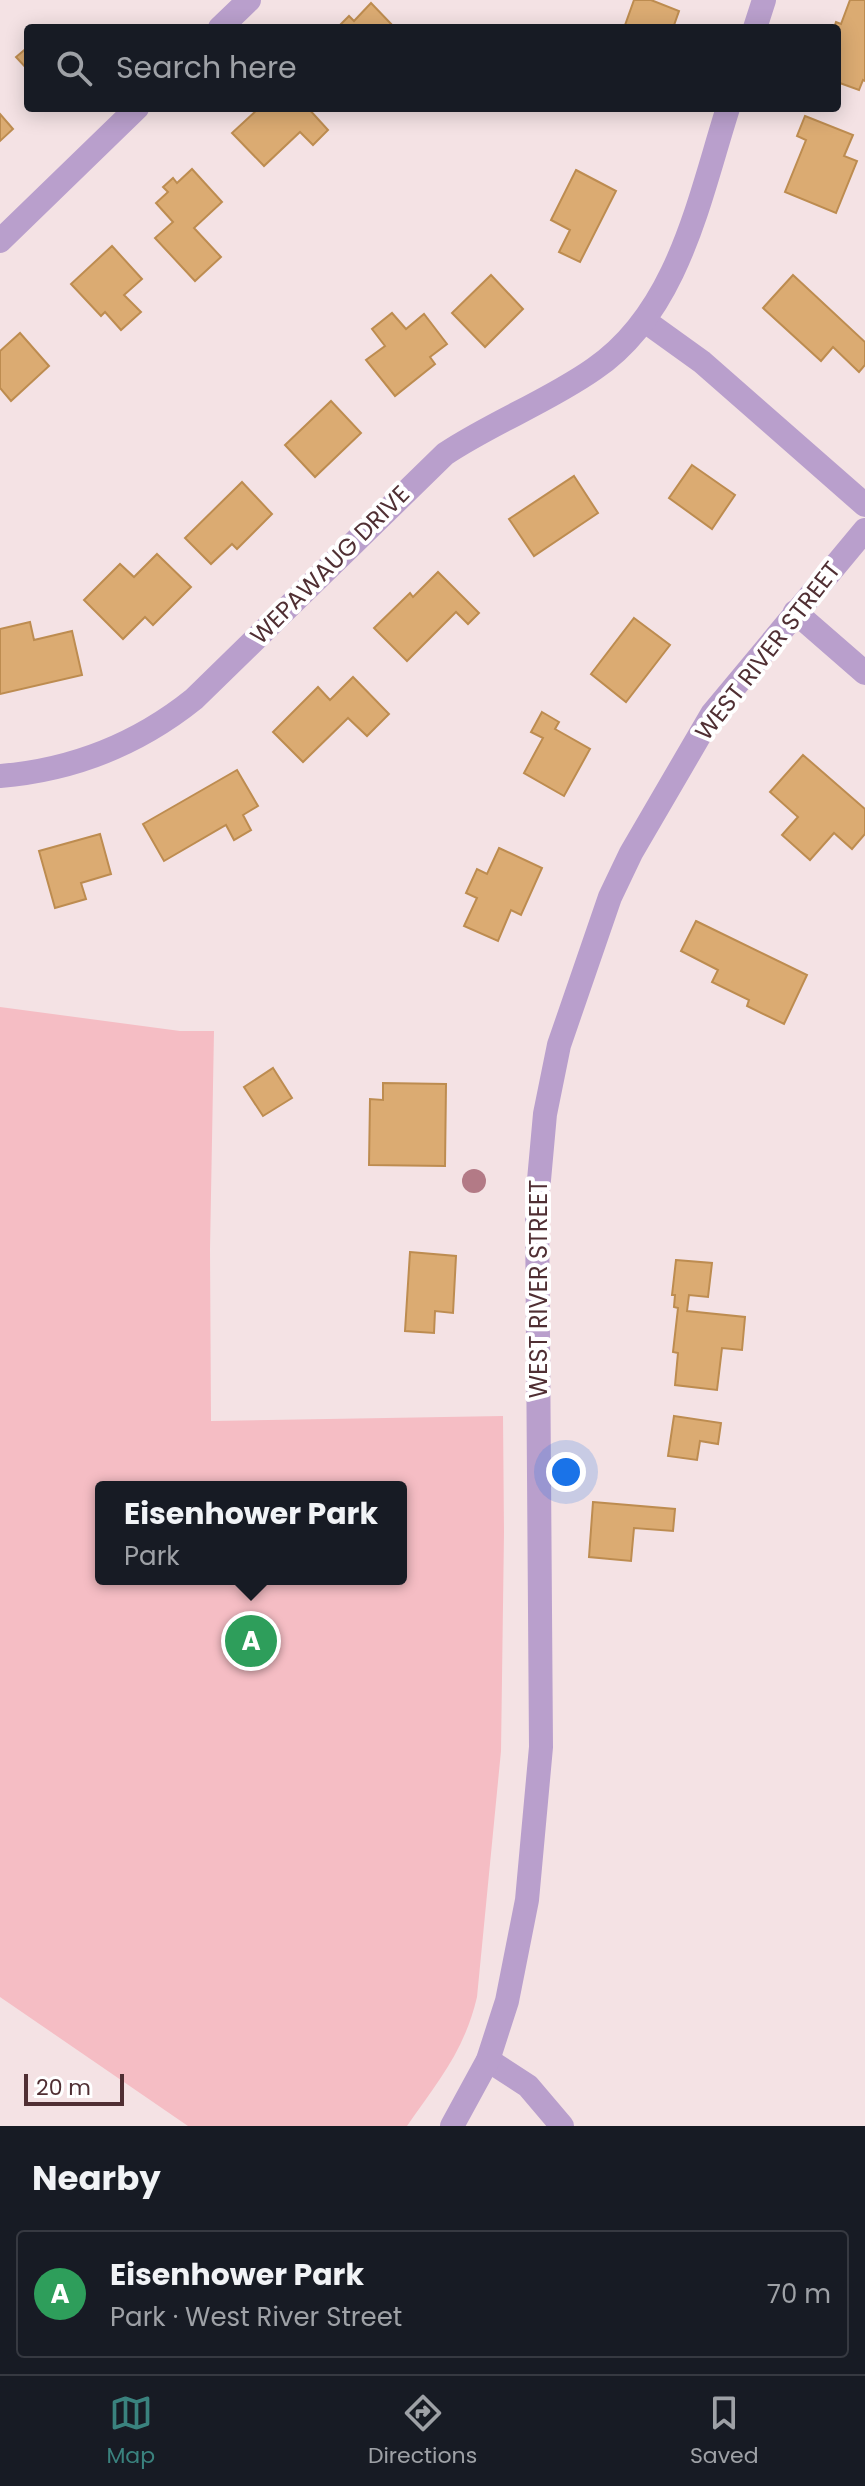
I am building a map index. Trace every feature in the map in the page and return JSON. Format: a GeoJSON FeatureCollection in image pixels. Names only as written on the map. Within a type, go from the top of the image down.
{"type":"FeatureCollection","features":[{"type":"Feature","properties":{"kind":"street"},"geometry":{"type":"LineString","coordinates":[[224,24],[249,0]]}},
{"type":"Feature","properties":{"kind":"street"},"geometry":{"type":"LineString","coordinates":[[756,24],[764,0]]}},
{"type":"Feature","properties":{"kind":"street"},"geometry":{"type":"LineString","coordinates":[[0,241],[133,112]]}},
{"type":"Feature","properties":{"kind":"street","name":"WEPAWAUG DRIVE"},"geometry":{"type":"LineString","coordinates":[[0,776],[43,770],[93,756],[143,735],[170,718],[194,699],[445,454],[471,436],[593,370],[611,357],[645,321],[663,291],[688,233],[727,112]]}},
{"type":"Feature","properties":{"kind":"street"},"geometry":{"type":"LineString","coordinates":[[645,321],[702,362],[865,505]]}},
{"type":"Feature","properties":{"kind":"street","name":"WEST RIVER STREET"},"geometry":{"type":"LineString","coordinates":[[452,2126],[488,2060],[507,2001],[527,1900],[541,1747],[537,1202],[545,1114],[559,1045],[610,897],[631,853],[712,714],[865,530]]}},
{"type":"Feature","properties":{"kind":"street"},"geometry":{"type":"LineString","coordinates":[[795,612],[865,673]]}},
{"type":"Feature","properties":{"kind":"street"},"geometry":{"type":"LineString","coordinates":[[488,2060],[528,2086],[562,2126]]}},
{"type":"Feature","properties":{"kind":"shaded area"},"geometry":{"type":"Polygon","coordinates":[[[0,1007],[180,1031],[214,1031],[211,1421],[503,1416],[501,1751],[477,1997],[465,2034],[439,2080],[407,2126],[188,2126],[0,1997],[0,1007]]]}},
{"type":"Feature","properties":{"kind":"building"},"geometry":{"type":"Polygon","coordinates":[[[634,0],[651,0],[679,11],[674,24],[625,24],[634,0]]]}},
{"type":"Feature","properties":{"kind":"building"},"geometry":{"type":"Polygon","coordinates":[[[850,0],[865,0],[865,81],[859,90],[841,83],[841,24],[850,0]]]}},
{"type":"Feature","properties":{"kind":"building"},"geometry":{"type":"Polygon","coordinates":[[[371,3],[391,24],[341,24],[349,16],[354,21],[371,3]]]}},
{"type":"Feature","properties":{"kind":"building"},"geometry":{"type":"Polygon","coordinates":[[[24,50],[24,66],[16,57],[24,50]]]}},
{"type":"Feature","properties":{"kind":"building"},"geometry":{"type":"Polygon","coordinates":[[[255,112],[312,112],[328,130],[313,145],[300,132],[264,166],[232,133],[255,112]]]}},
{"type":"Feature","properties":{"kind":"building"},"geometry":{"type":"Polygon","coordinates":[[[0,114],[13,129],[0,141],[0,114]]]}},
{"type":"Feature","properties":{"kind":"building"},"geometry":{"type":"Polygon","coordinates":[[[805,116],[853,135],[844,156],[857,161],[836,213],[785,192],[806,140],[797,136],[805,116]]]}},
{"type":"Feature","properties":{"kind":"building"},"geometry":{"type":"Polygon","coordinates":[[[192,169],[222,202],[194,228],[221,257],[195,281],[155,238],[173,222],[156,203],[168,192],[163,187],[173,178],[177,183],[192,169]]]}},
{"type":"Feature","properties":{"kind":"building"},"geometry":{"type":"Polygon","coordinates":[[[576,170],[616,191],[580,262],[559,252],[570,230],[551,220],[576,170]]]}},
{"type":"Feature","properties":{"kind":"building"},"geometry":{"type":"Polygon","coordinates":[[[112,246],[142,279],[124,295],[141,312],[121,330],[105,312],[101,316],[71,284],[112,246]]]}},
{"type":"Feature","properties":{"kind":"building"},"geometry":{"type":"Polygon","coordinates":[[[491,275],[523,309],[485,347],[452,313],[491,275]]]}},
{"type":"Feature","properties":{"kind":"building"},"geometry":{"type":"Polygon","coordinates":[[[793,275],[865,342],[865,365],[859,372],[833,347],[821,361],[763,308],[793,275]]]}},
{"type":"Feature","properties":{"kind":"building"},"geometry":{"type":"Polygon","coordinates":[[[392,313],[406,329],[424,314],[447,344],[430,357],[435,364],[395,396],[366,360],[385,346],[372,329],[392,313]]]}},
{"type":"Feature","properties":{"kind":"building"},"geometry":{"type":"Polygon","coordinates":[[[20,333],[49,366],[11,401],[0,388],[0,351],[20,333]]]}},
{"type":"Feature","properties":{"kind":"building"},"geometry":{"type":"Polygon","coordinates":[[[331,401],[361,433],[315,477],[285,445],[331,401]]]}},
{"type":"Feature","properties":{"kind":"building"},"geometry":{"type":"Polygon","coordinates":[[[692,465],[735,495],[712,529],[669,498],[692,465]]]}},
{"type":"Feature","properties":{"kind":"building"},"geometry":{"type":"Polygon","coordinates":[[[574,476],[598,513],[534,556],[509,519],[574,476]]]}},
{"type":"Feature","properties":{"kind":"building"},"geometry":{"type":"Polygon","coordinates":[[[242,482],[272,514],[237,549],[232,544],[211,564],[185,538],[242,482]]]}},
{"type":"Feature","properties":{"kind":"building"},"geometry":{"type":"Polygon","coordinates":[[[157,554],[191,587],[153,625],[145,617],[123,639],[84,600],[120,564],[134,577],[157,554]]]}},
{"type":"Feature","properties":{"kind":"building"},"geometry":{"type":"Polygon","coordinates":[[[438,572],[479,613],[468,624],[456,612],[407,661],[374,628],[410,593],[413,597],[438,572]]]}},
{"type":"Feature","properties":{"kind":"building"},"geometry":{"type":"Polygon","coordinates":[[[634,618],[670,645],[626,702],[591,674],[634,618]]]}},
{"type":"Feature","properties":{"kind":"building"},"geometry":{"type":"Polygon","coordinates":[[[30,622],[34,640],[72,631],[82,675],[0,694],[0,629],[30,622]]]}},
{"type":"Feature","properties":{"kind":"building"},"geometry":{"type":"Polygon","coordinates":[[[353,677],[389,714],[367,736],[348,718],[303,762],[273,732],[318,687],[330,700],[353,677]]]}},
{"type":"Feature","properties":{"kind":"building"},"geometry":{"type":"Polygon","coordinates":[[[542,712],[559,722],[555,729],[590,749],[564,796],[524,773],[543,738],[531,732],[542,712]]]}},
{"type":"Feature","properties":{"kind":"building"},"geometry":{"type":"Polygon","coordinates":[[[803,755],[865,809],[865,834],[852,849],[834,833],[810,860],[782,835],[798,817],[770,792],[803,755]]]}},
{"type":"Feature","properties":{"kind":"building"},"geometry":{"type":"Polygon","coordinates":[[[237,770],[258,806],[243,815],[251,830],[234,840],[226,825],[164,861],[143,824],[237,770]]]}},
{"type":"Feature","properties":{"kind":"building"},"geometry":{"type":"Polygon","coordinates":[[[100,834],[111,874],[81,883],[86,899],[55,908],[39,851],[100,834]]]}},
{"type":"Feature","properties":{"kind":"building"},"geometry":{"type":"Polygon","coordinates":[[[499,848],[542,868],[521,915],[511,910],[498,941],[464,926],[477,898],[466,893],[477,869],[487,874],[499,848]]]}},
{"type":"Feature","properties":{"kind":"building"},"geometry":{"type":"Polygon","coordinates":[[[696,921],[807,975],[784,1024],[747,1006],[749,1000],[712,982],[718,970],[681,951],[696,921]]]}},
{"type":"Feature","properties":{"kind":"building"},"geometry":{"type":"Polygon","coordinates":[[[273,1068],[292,1098],[263,1116],[244,1087],[273,1068]]]}},
{"type":"Feature","properties":{"kind":"building"},"geometry":{"type":"Polygon","coordinates":[[[383,1083],[446,1084],[445,1166],[369,1165],[370,1099],[383,1100],[383,1083]]]}},
{"type":"Feature","properties":{"kind":"building"},"geometry":{"type":"Polygon","coordinates":[[[410,1252],[456,1256],[453,1313],[435,1311],[434,1333],[405,1331],[410,1252]]]}},
{"type":"Feature","properties":{"kind":"building"},"geometry":{"type":"Polygon","coordinates":[[[676,1260],[712,1263],[708,1297],[689,1295],[687,1311],[745,1317],[742,1350],[722,1348],[717,1390],[675,1385],[678,1353],[673,1352],[678,1308],[674,1307],[675,1295],[672,1295],[676,1260]]]}},
{"type":"Feature","properties":{"kind":"building"},"geometry":{"type":"Polygon","coordinates":[[[674,1416],[721,1423],[718,1444],[700,1441],[697,1460],[668,1456],[674,1416]]]}},
{"type":"Feature","properties":{"kind":"building"},"geometry":{"type":"Polygon","coordinates":[[[593,1502],[675,1509],[673,1531],[634,1528],[631,1561],[589,1557],[593,1502]]]}},
{"type":"Feature","properties":{"kind":"place","name":"Eisenhower Park"},"geometry":{"type":"Point","coordinates":[251,1641]}}]}
